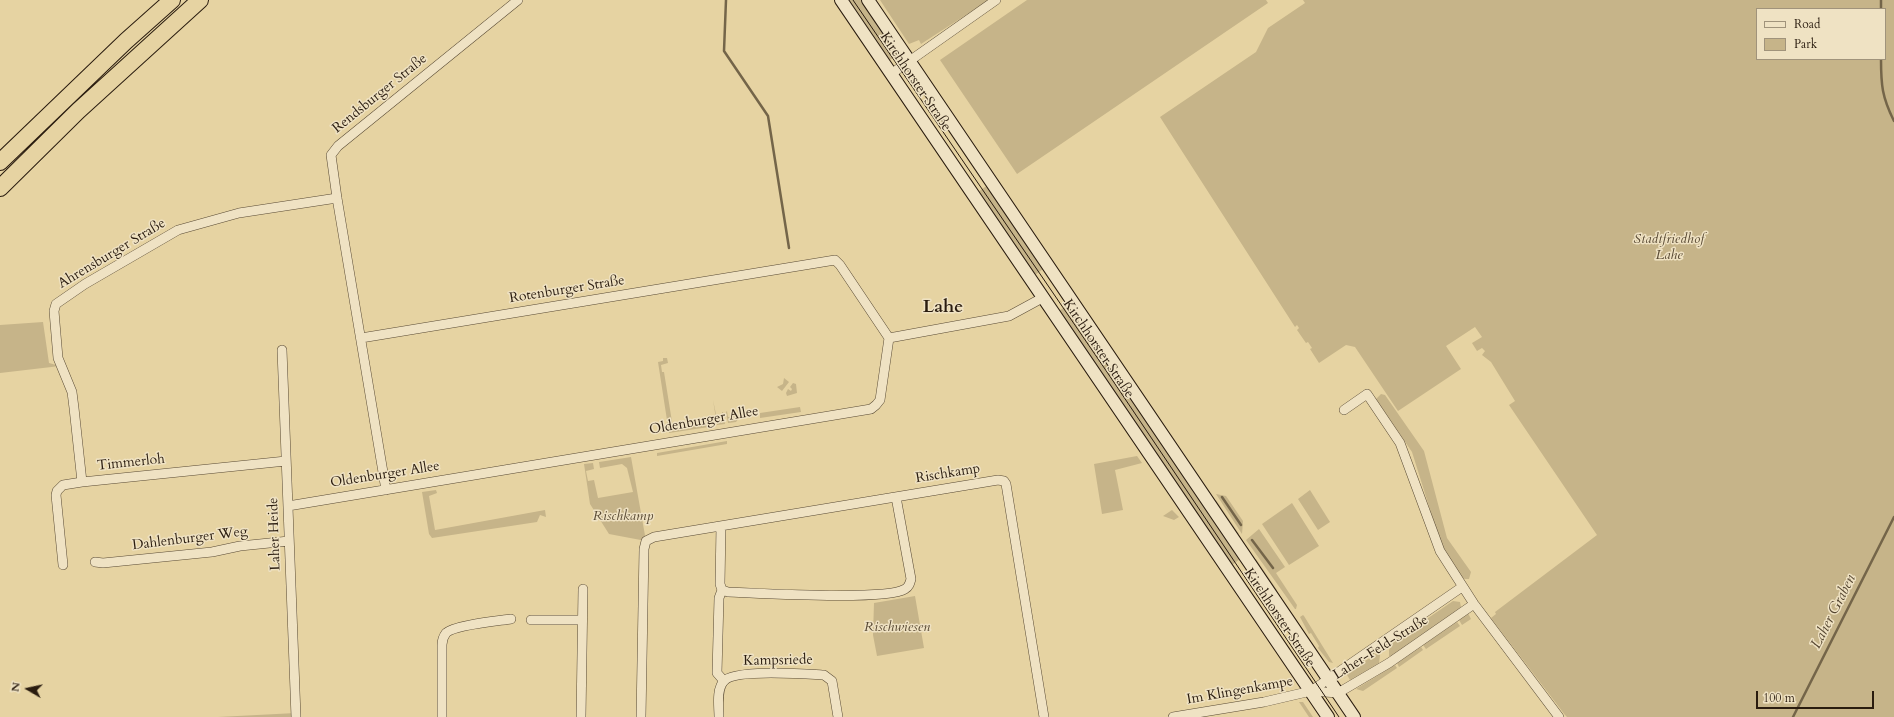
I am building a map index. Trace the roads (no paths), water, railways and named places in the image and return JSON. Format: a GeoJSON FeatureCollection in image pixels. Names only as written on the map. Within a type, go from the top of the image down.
{"type":"FeatureCollection","features":[{"type":"Feature","properties":{"kind":"highway"},"geometry":{"type":"LineString","coordinates":[[0,162],[126,41],[172,0]]}},
{"type":"Feature","properties":{"kind":"highway"},"geometry":{"type":"LineString","coordinates":[[0,188],[78,111],[200,0]]}},
{"type":"Feature","properties":{"kind":"main road","name":"Kirchhorster Straße"},"geometry":{"type":"LineString","coordinates":[[841,0],[1328,717]]}},
{"type":"Feature","properties":{"kind":"main road","name":"Kirchhorster Straße"},"geometry":{"type":"LineString","coordinates":[[868,0],[1354,717]]}},
{"type":"Feature","properties":{"kind":"main road"},"geometry":{"type":"LineString","coordinates":[[1044,297],[1062,286]]}},
{"type":"Feature","properties":{"kind":"street","name":"Rendsburger Straße"},"geometry":{"type":"LineString","coordinates":[[361,338],[331,155],[334,150],[518,0]]}},
{"type":"Feature","properties":{"kind":"street"},"geometry":{"type":"LineString","coordinates":[[891,74],[996,0]]}},
{"type":"Feature","properties":{"kind":"street","name":"Ahrensburger Straße"},"geometry":{"type":"LineString","coordinates":[[82,482],[72,392],[58,358],[54,311],[56,304],[85,284],[178,230],[239,213],[337,198]]}},
{"type":"Feature","properties":{"kind":"street","name":"Rotenburger Straße"},"geometry":{"type":"LineString","coordinates":[[361,338],[835,260],[844,270],[889,338]]}},
{"type":"Feature","properties":{"kind":"street"},"geometry":{"type":"LineString","coordinates":[[889,338],[1009,316],[1044,297]]}},
{"type":"Feature","properties":{"kind":"street"},"geometry":{"type":"LineString","coordinates":[[361,338],[386,490]]}},
{"type":"Feature","properties":{"kind":"street","name":"Oldenburger Allee"},"geometry":{"type":"LineString","coordinates":[[288,506],[871,409],[876,406],[880,400],[889,338]]}},
{"type":"Feature","properties":{"kind":"street","name":"Laher Heide"},"geometry":{"type":"LineString","coordinates":[[282,350],[296,717]]}},
{"type":"Feature","properties":{"kind":"street"},"geometry":{"type":"LineString","coordinates":[[1344,410],[1367,394],[1400,443],[1440,551],[1474,604],[1559,717]]}},
{"type":"Feature","properties":{"kind":"street","name":"Timmerloh"},"geometry":{"type":"LineString","coordinates":[[63,565],[57,491],[63,486],[82,482],[286,461]]}},
{"type":"Feature","properties":{"kind":"street","name":"Rischkamp"},"geometry":{"type":"LineString","coordinates":[[641,717],[644,549],[646,541],[654,537],[998,480],[1004,481],[1006,484],[1044,717]]}},
{"type":"Feature","properties":{"kind":"street"},"geometry":{"type":"LineString","coordinates":[[722,590],[728,592],[875,595],[904,590],[909,586],[911,579],[896,497]]}},
{"type":"Feature","properties":{"kind":"street"},"geometry":{"type":"LineString","coordinates":[[719,717],[720,691],[724,681],[717,673],[719,598],[722,590],[720,584],[721,526]]}},
{"type":"Feature","properties":{"kind":"street","name":"Dahlenburger Weg"},"geometry":{"type":"LineString","coordinates":[[95,562],[103,563],[212,552],[240,546],[289,541]]}},
{"type":"Feature","properties":{"kind":"street","name":"Laher-Feld-Straße"},"geometry":{"type":"LineString","coordinates":[[1311,691],[1462,587]]}},
{"type":"Feature","properties":{"kind":"street"},"geometry":{"type":"LineString","coordinates":[[580,717],[583,589]]}},
{"type":"Feature","properties":{"kind":"street","name":"Laher-Feld-Straße"},"geometry":{"type":"LineString","coordinates":[[1311,691],[1338,693],[1388,663],[1474,604]]}},
{"type":"Feature","properties":{"kind":"street"},"geometry":{"type":"LineString","coordinates":[[442,717],[442,645],[443,638],[446,633],[457,628],[511,619]]}},
{"type":"Feature","properties":{"kind":"street"},"geometry":{"type":"LineString","coordinates":[[531,620],[582,620]]}},
{"type":"Feature","properties":{"kind":"street","name":"Kampsriede"},"geometry":{"type":"LineString","coordinates":[[724,681],[734,676],[758,674],[824,675],[832,681],[838,717]]}},
{"type":"Feature","properties":{"kind":"street","name":"Im Klingenkampe"},"geometry":{"type":"LineString","coordinates":[[1174,717],[1264,702],[1311,691]]}},
{"type":"Feature","properties":{"kind":"waterway"},"geometry":{"type":"LineString","coordinates":[[726,0],[724,51],[768,116],[789,248]]}},
{"type":"Feature","properties":{"kind":"waterway"},"geometry":{"type":"LineString","coordinates":[[1881,0],[1881,8]]}},
{"type":"Feature","properties":{"kind":"waterway"},"geometry":{"type":"LineString","coordinates":[[1881,60],[1883,91],[1894,121]]}},
{"type":"Feature","properties":{"kind":"waterway"},"geometry":{"type":"LineString","coordinates":[[1222,497],[1241,525]]}},
{"type":"Feature","properties":{"kind":"waterway","name":"Laher Graben"},"geometry":{"type":"LineString","coordinates":[[1793,717],[1894,517]]}},
{"type":"Feature","properties":{"kind":"waterway"},"geometry":{"type":"LineString","coordinates":[[1252,540],[1273,568]]}},
{"type":"Feature","properties":{"kind":"tram line"},"geometry":{"type":"LineString","coordinates":[[853,0],[1107,372],[1339,717]]}},
{"type":"Feature","properties":{"kind":"district","name":"Lahe"},"geometry":{"type":"Point","coordinates":[943,308]}},
{"type":"Feature","properties":{"kind":"park label","name":"Stadtfriedhof Lahe"},"geometry":{"type":"Point","coordinates":[1669,248]}},
{"type":"Feature","properties":{"kind":"park label","name":"Rischwiesen"},"geometry":{"type":"Point","coordinates":[897,628]}}]}
